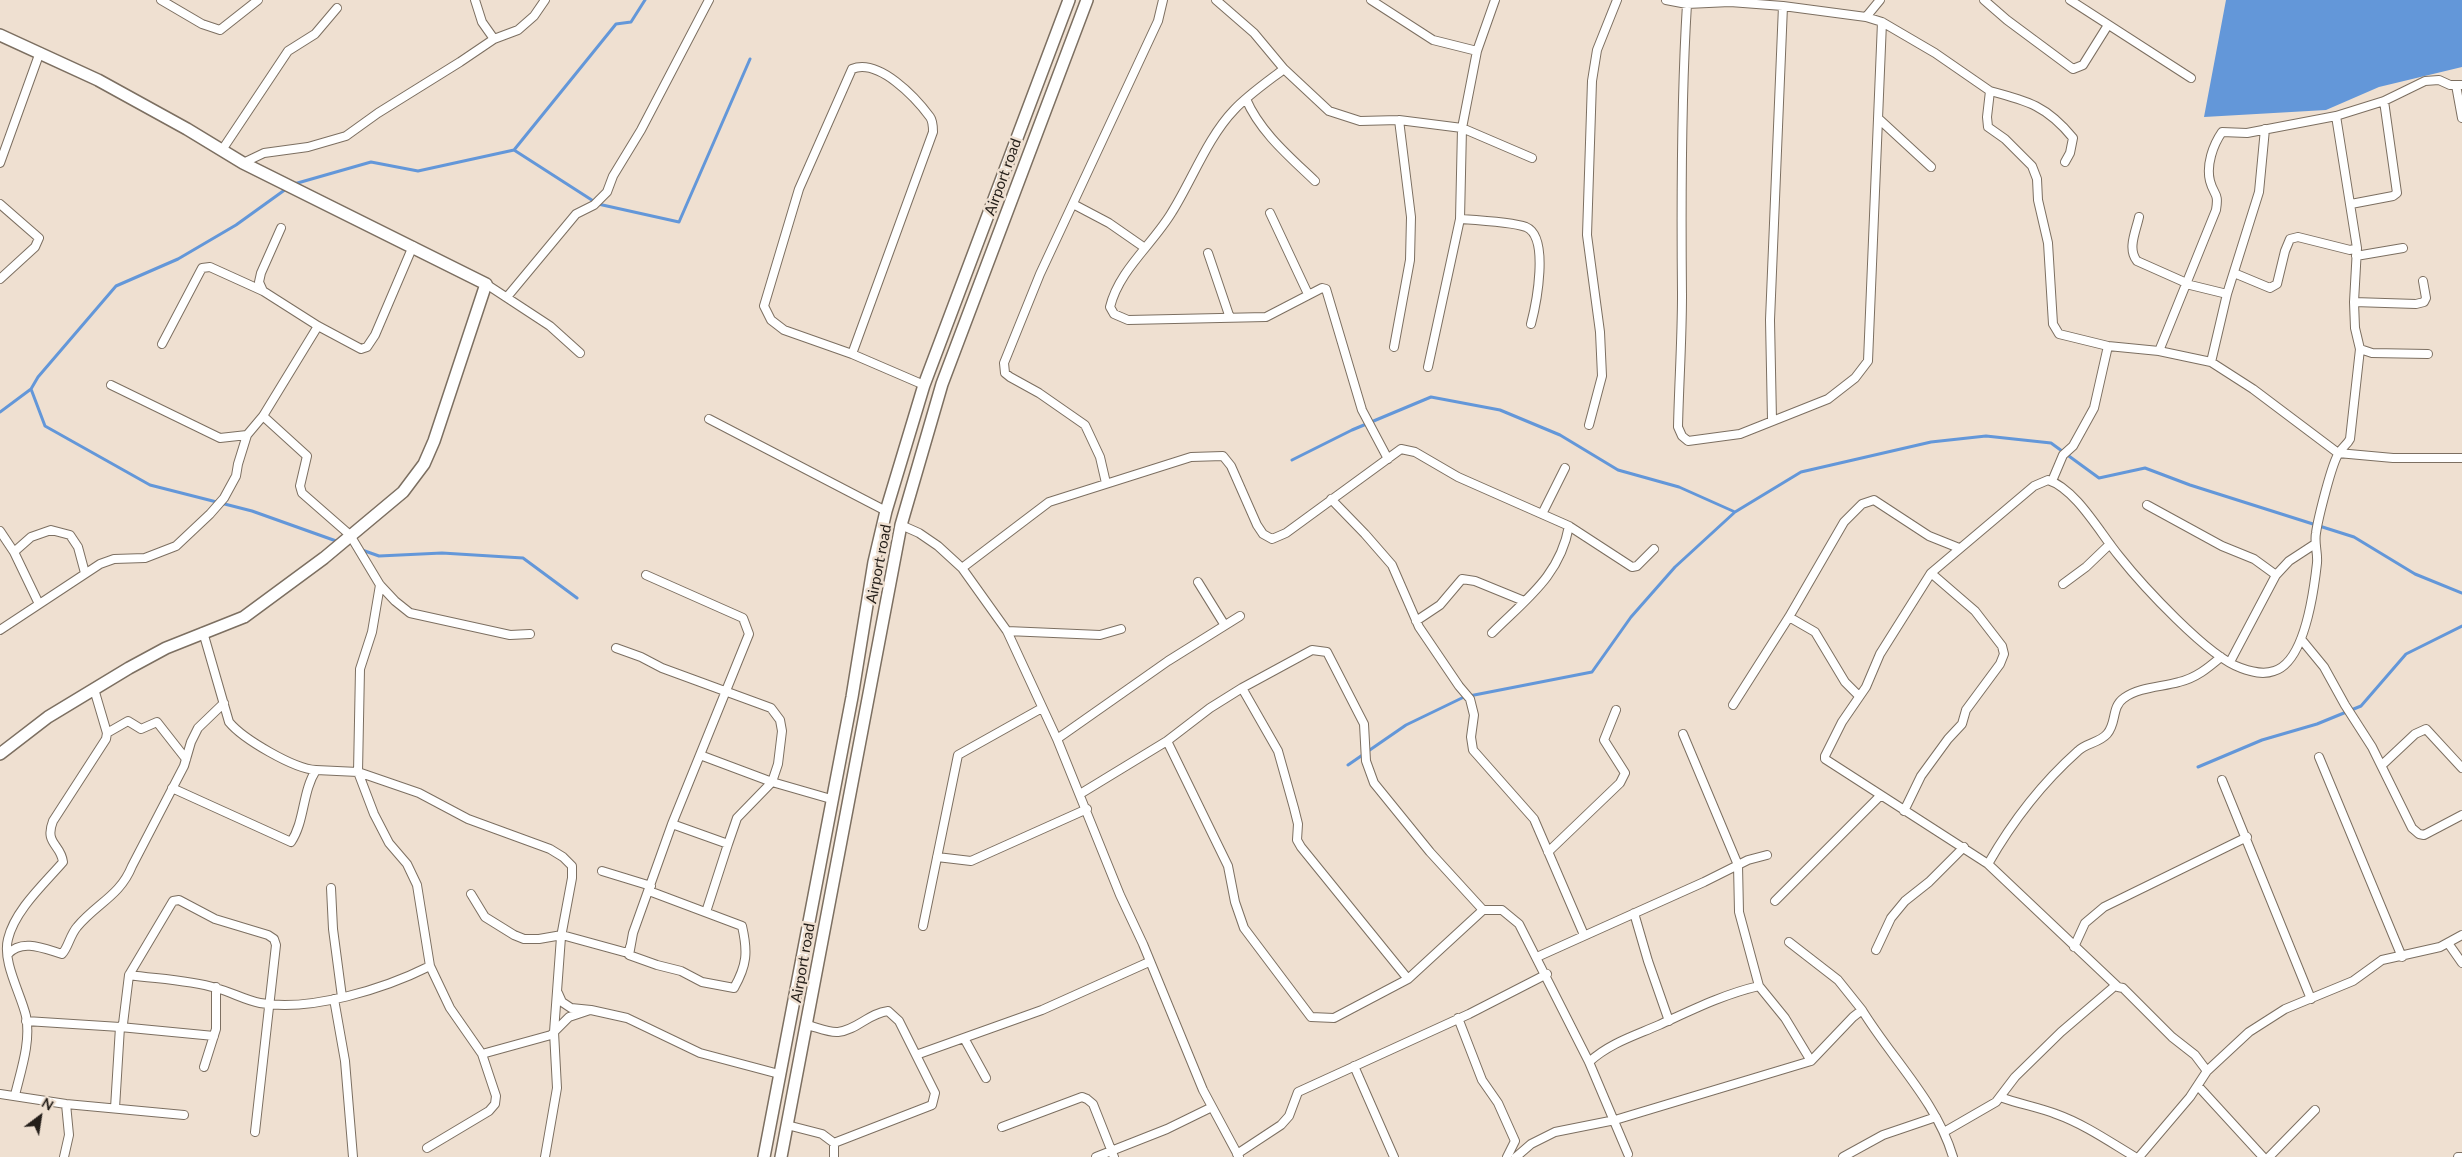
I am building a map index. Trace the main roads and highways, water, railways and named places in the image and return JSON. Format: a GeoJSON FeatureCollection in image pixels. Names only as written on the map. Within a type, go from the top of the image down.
{"type":"FeatureCollection","features":[{"type":"Feature","properties":{"kind":"main road","name":"Airport road"},"geometry":{"type":"LineString","coordinates":[[764,1157],[852,697],[874,562],[886,511],[924,385],[1069,0]]}},
{"type":"Feature","properties":{"kind":"main road","name":"Airport road"},"geometry":{"type":"LineString","coordinates":[[781,1157],[901,526],[942,384],[1087,0]]}},
{"type":"Feature","properties":{"kind":"main road"},"geometry":{"type":"LineString","coordinates":[[0,35],[40,52],[120,92],[243,163],[486,284],[434,441],[424,464],[403,492],[324,558],[244,618],[203,632],[166,648],[94,688],[48,717],[0,754]]}},
{"type":"Feature","properties":{"kind":"main road"},"geometry":{"type":"LineString","coordinates":[[1024,118],[1039,123]]}},
{"type":"Feature","properties":{"kind":"main road"},"geometry":{"type":"LineString","coordinates":[[852,697],[868,701]]}},
{"type":"Feature","properties":{"kind":"water"},"geometry":{"type":"Polygon","coordinates":[[[2226,0],[2462,0],[2462,67],[2379,87],[2326,110],[2204,117],[2226,0]]]}},
{"type":"Feature","properties":{"kind":"waterway"},"geometry":{"type":"LineString","coordinates":[[514,150],[616,24],[631,22],[645,0]]}},
{"type":"Feature","properties":{"kind":"waterway"},"geometry":{"type":"LineString","coordinates":[[294,184],[371,162],[418,171],[514,150],[598,204],[679,222],[750,59]]}},
{"type":"Feature","properties":{"kind":"waterway"},"geometry":{"type":"LineString","coordinates":[[31,389],[38,377],[116,286],[178,259],[236,225],[286,189]]}},
{"type":"Feature","properties":{"kind":"waterway"},"geometry":{"type":"LineString","coordinates":[[0,412],[31,389],[45,426],[150,485],[252,511],[339,542]]}},
{"type":"Feature","properties":{"kind":"waterway"},"geometry":{"type":"LineString","coordinates":[[1292,460],[1352,430],[1431,397],[1500,410],[1560,435],[1618,470],[1679,487],[1735,512]]}},
{"type":"Feature","properties":{"kind":"waterway"},"geometry":{"type":"LineString","coordinates":[[1348,765],[1406,725],[1464,697],[1592,672],[1631,617],[1675,567],[1735,512],[1801,472],[1931,442],[1986,436],[2051,443],[2099,478],[2145,468],[2190,485],[2354,537],[2415,574],[2462,593]]}},
{"type":"Feature","properties":{"kind":"waterway"},"geometry":{"type":"LineString","coordinates":[[362,550],[379,556],[442,553],[523,558],[577,598]]}},
{"type":"Feature","properties":{"kind":"waterway"},"geometry":{"type":"LineString","coordinates":[[2198,767],[2262,740],[2317,724],[2361,706],[2406,654],[2462,626]]}}]}
